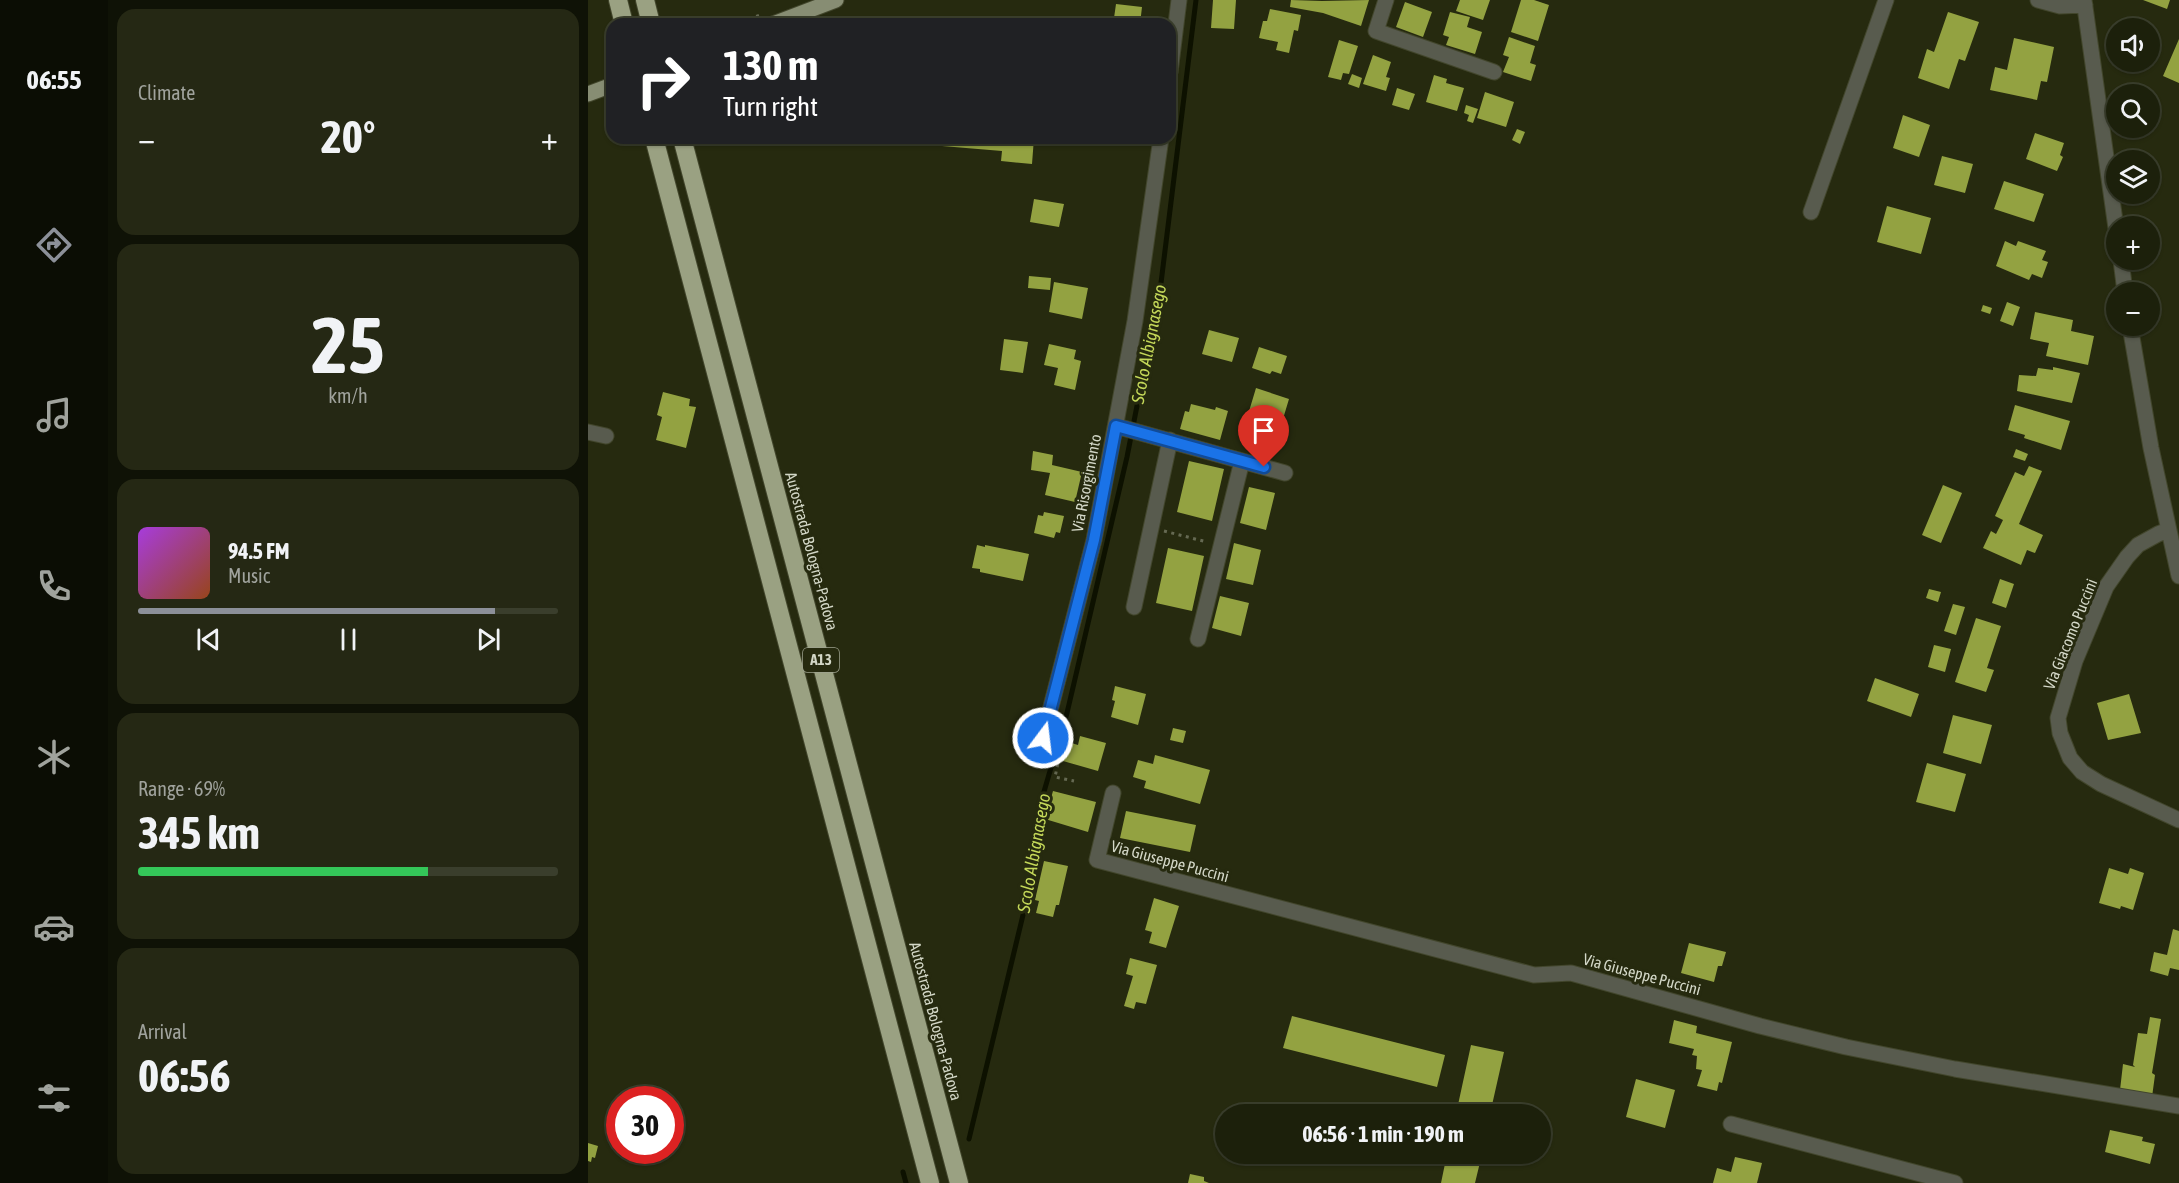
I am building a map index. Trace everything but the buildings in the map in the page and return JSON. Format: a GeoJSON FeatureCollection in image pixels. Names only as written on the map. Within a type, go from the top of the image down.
{"type":"FeatureCollection","features":[{"type":"Feature","properties":{"kind":"highway"},"geometry":{"type":"LineString","coordinates":[[618,0],[622,18]]}},
{"type":"Feature","properties":{"kind":"highway"},"geometry":{"type":"LineString","coordinates":[[645,0],[650,18]]}},
{"type":"Feature","properties":{"kind":"highway","name":"A13"},"geometry":{"type":"LineString","coordinates":[[656,144],[930,1183]]}},
{"type":"Feature","properties":{"kind":"highway","name":"Autostrada Bologna-Padova"},"geometry":{"type":"LineString","coordinates":[[684,144],[959,1183]]}},
{"type":"Feature","properties":{"kind":"main road"},"geometry":{"type":"LineString","coordinates":[[789,18],[836,0]]}},
{"type":"Feature","properties":{"kind":"main road"},"geometry":{"type":"LineString","coordinates":[[588,94],[606,87]]}},
{"type":"Feature","properties":{"kind":"street"},"geometry":{"type":"LineString","coordinates":[[1176,24],[1179,0]]}},
{"type":"Feature","properties":{"kind":"street"},"geometry":{"type":"LineString","coordinates":[[1386,0],[1376,32],[1494,72]]}},
{"type":"Feature","properties":{"kind":"street"},"geometry":{"type":"LineString","coordinates":[[1811,213],[1886,0]]}},
{"type":"Feature","properties":{"kind":"street"},"geometry":{"type":"LineString","coordinates":[[2037,0],[2061,6],[2085,3],[2114,216]]}},
{"type":"Feature","properties":{"kind":"street","name":"Via Risorgimento"},"geometry":{"type":"LineString","coordinates":[[1038,757],[1094,540],[1126,428],[1160,144]]}},
{"type":"Feature","properties":{"kind":"street"},"geometry":{"type":"LineString","coordinates":[[2132,336],[2151,448],[2179,576]]}},
{"type":"Feature","properties":{"kind":"street"},"geometry":{"type":"LineString","coordinates":[[1126,428],[1285,473]]}},
{"type":"Feature","properties":{"kind":"street"},"geometry":{"type":"LineString","coordinates":[[588,432],[606,436]]}},
{"type":"Feature","properties":{"kind":"street"},"geometry":{"type":"LineString","coordinates":[[1134,607],[1170,440]]}},
{"type":"Feature","properties":{"kind":"street"},"geometry":{"type":"LineString","coordinates":[[1198,639],[1242,461]]}},
{"type":"Feature","properties":{"kind":"street","name":"Via Giacomo Puccini"},"geometry":{"type":"LineString","coordinates":[[2169,530],[2138,545],[2106,586],[2075,661],[2058,718],[2060,733],[2070,758],[2082,772],[2101,784],[2179,820]]}},
{"type":"Feature","properties":{"kind":"street","name":"Via Giuseppe Puccini"},"geometry":{"type":"LineString","coordinates":[[1113,793],[1096,860],[1534,975],[1571,973],[1760,1026],[1846,1047],[1955,1069],[2179,1106]]}},
{"type":"Feature","properties":{"kind":"street"},"geometry":{"type":"LineString","coordinates":[[1731,1124],[1955,1183]]}},
{"type":"Feature","properties":{"kind":"path"},"geometry":{"type":"LineString","coordinates":[[1151,528],[1221,545]]}},
{"type":"Feature","properties":{"kind":"path"},"geometry":{"type":"LineString","coordinates":[[1058,763],[1055,777],[1074,781]]}},
{"type":"Feature","properties":{"kind":"waterway","name":"Scolo Albignasego"},"geometry":{"type":"LineString","coordinates":[[969,1139],[1030,886],[1043,795],[1067,713],[1127,457],[1161,283],[1196,0]]}},
{"type":"Feature","properties":{"kind":"waterway","name":"Scolo Albignasego"},"geometry":{"type":"LineString","coordinates":[[903,1172],[906,1183]]}},
{"type":"Feature","properties":{"kind":"route"},"geometry":{"type":"LineString","coordinates":[[1043,738],[1094,540],[1116,426],[1264,467]]}}]}
